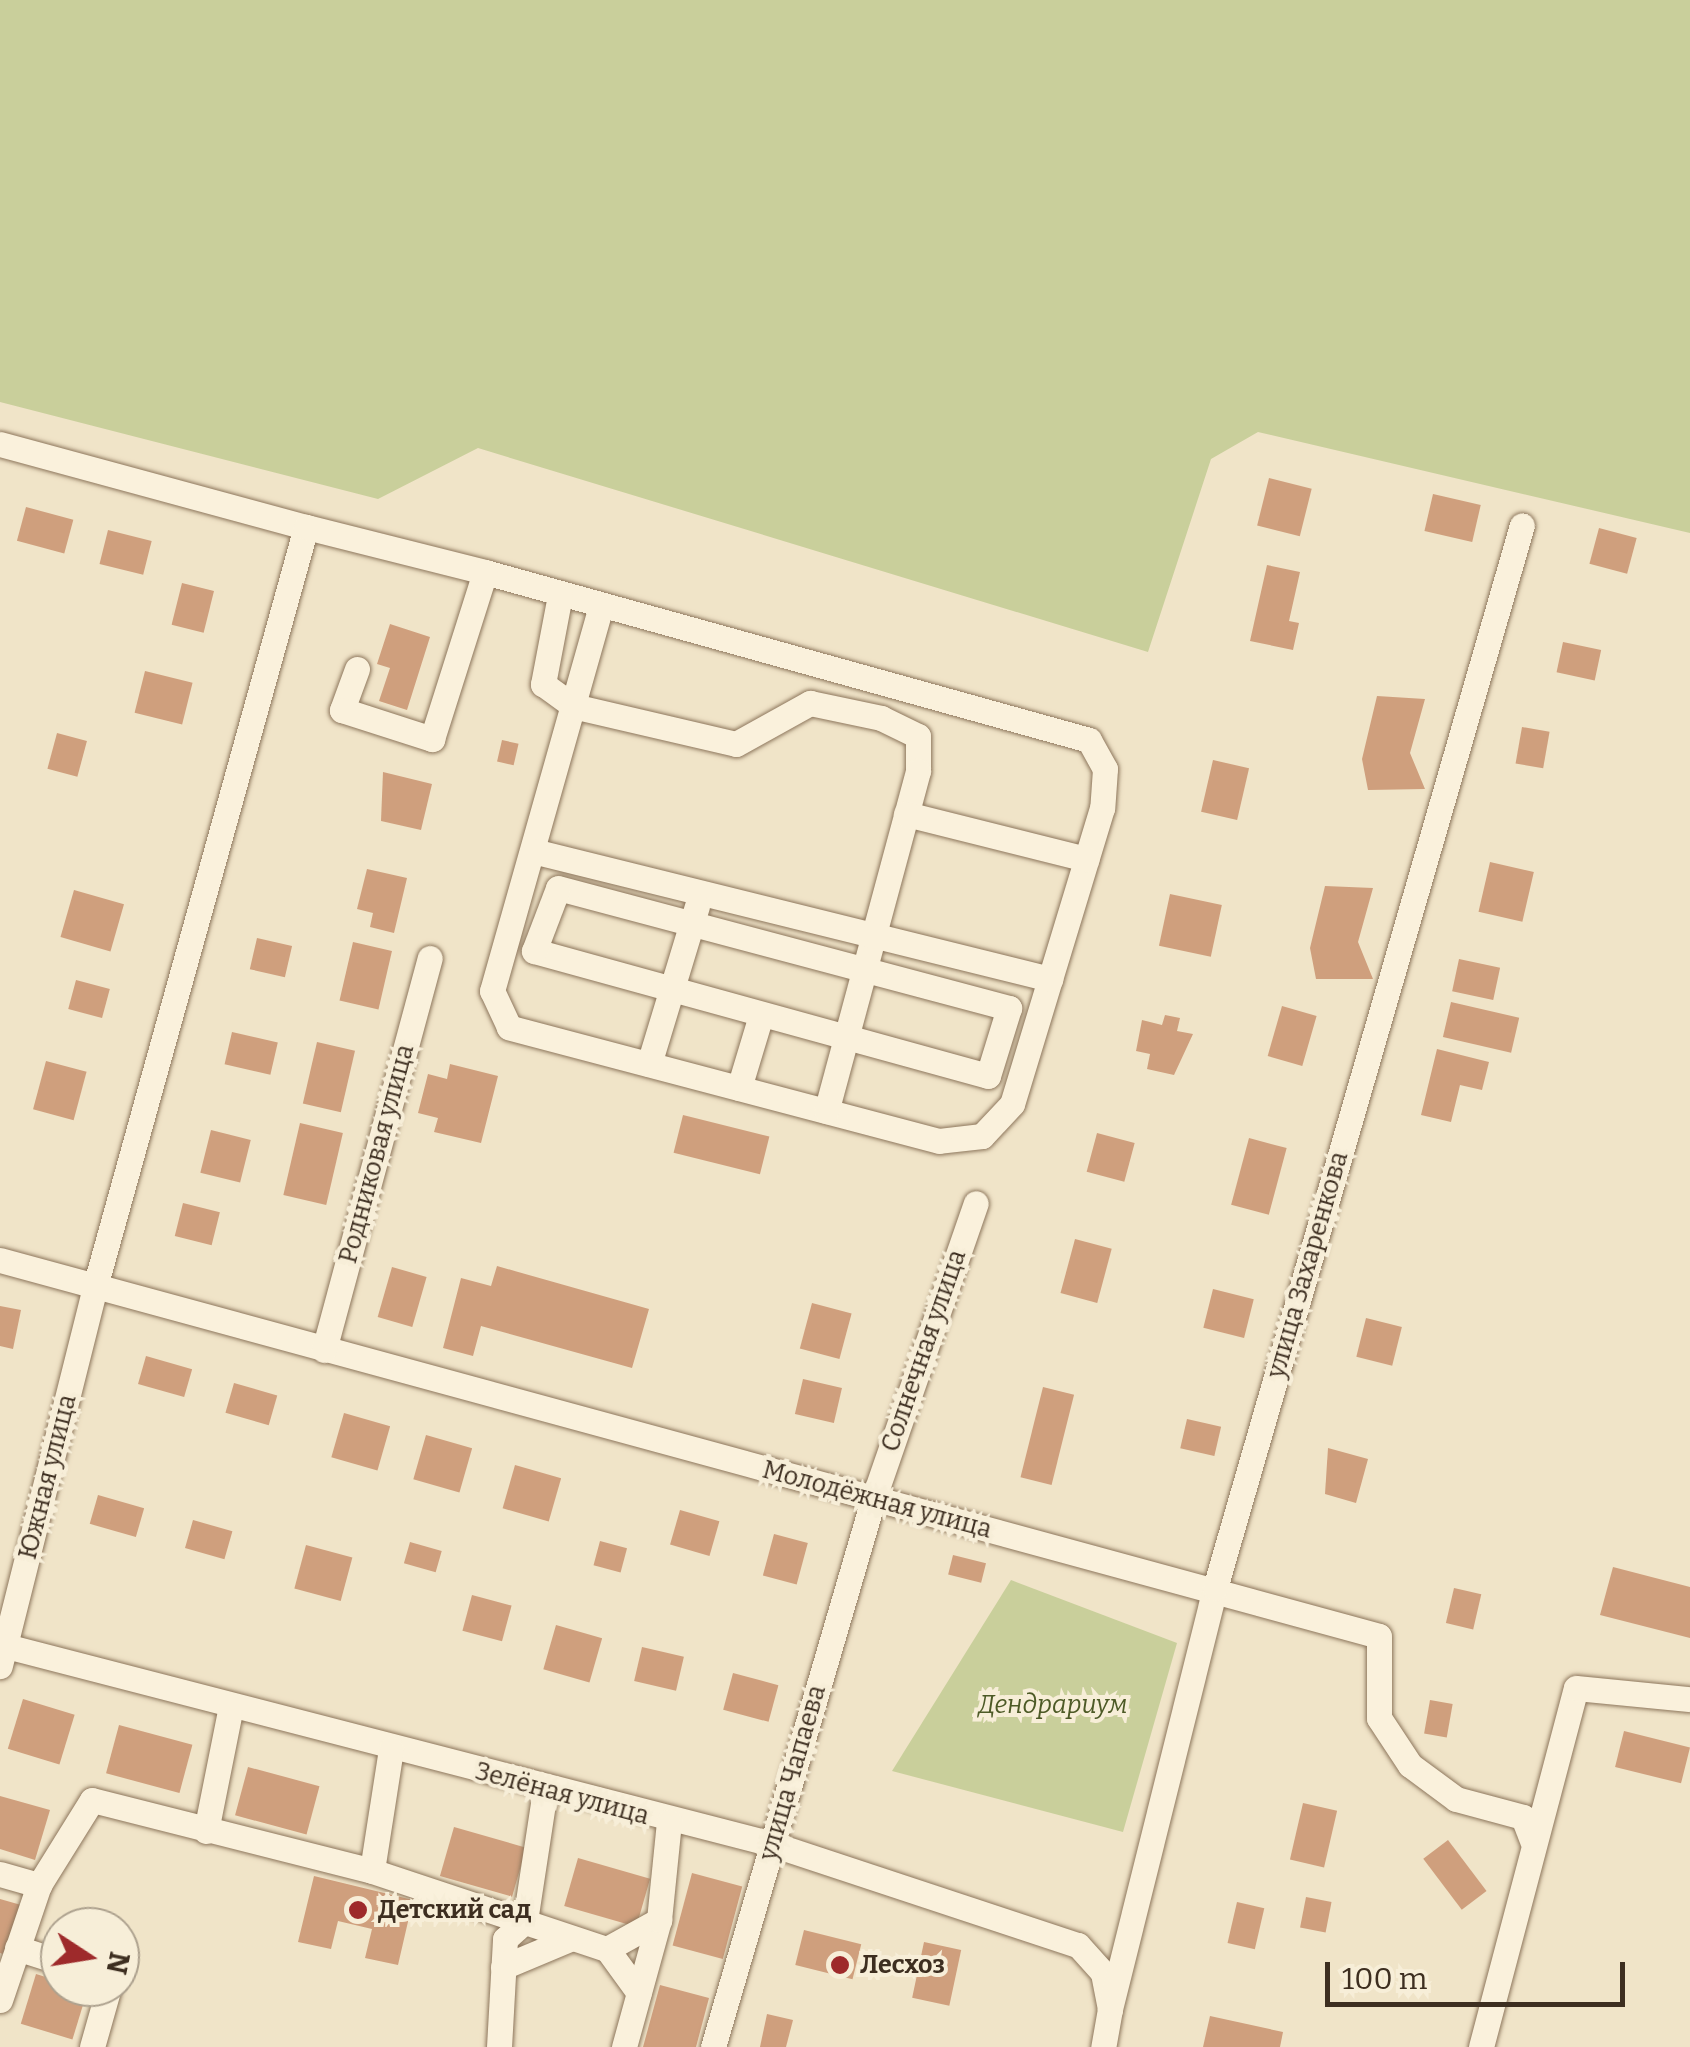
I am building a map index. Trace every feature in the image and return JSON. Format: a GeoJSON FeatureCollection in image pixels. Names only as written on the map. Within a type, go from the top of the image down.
{"type":"FeatureCollection","features":[{"type":"Feature","properties":{"kind":"street"},"geometry":{"type":"LineString","coordinates":[[0,444],[485,572],[1089,740],[1105,769],[1086,859],[1012,1104],[982,1136],[940,1141],[509,1027],[492,991],[601,606]]}},
{"type":"Feature","properties":{"kind":"street","name":"улица Захаренкова"},"geometry":{"type":"LineString","coordinates":[[1103,2047],[1215,1588],[1522,524]]}},
{"type":"Feature","properties":{"kind":"street","name":"Южная улица"},"geometry":{"type":"LineString","coordinates":[[3,1656],[96,1287],[306,527]]}},
{"type":"Feature","properties":{"kind":"street"},"geometry":{"type":"LineString","coordinates":[[357,669],[342,710],[432,739],[485,572]]}},
{"type":"Feature","properties":{"kind":"street"},"geometry":{"type":"LineString","coordinates":[[560,594],[544,684],[573,706],[736,744],[810,703],[882,718],[918,736],[906,814],[826,1111]]}},
{"type":"Feature","properties":{"kind":"street"},"geometry":{"type":"LineString","coordinates":[[906,814],[1086,859]]}},
{"type":"Feature","properties":{"kind":"street"},"geometry":{"type":"LineString","coordinates":[[533,851],[1050,979]]}},
{"type":"Feature","properties":{"kind":"street"},"geometry":{"type":"LineString","coordinates":[[558,888],[692,922],[1009,1008],[988,1076],[534,950],[558,888]]}},
{"type":"Feature","properties":{"kind":"street"},"geometry":{"type":"LineString","coordinates":[[650,1064],[701,892]]}},
{"type":"Feature","properties":{"kind":"street","name":"Родниковая улица"},"geometry":{"type":"LineString","coordinates":[[324,1350],[430,958]]}},
{"type":"Feature","properties":{"kind":"street"},"geometry":{"type":"LineString","coordinates":[[739,1088],[761,1015]]}},
{"type":"Feature","properties":{"kind":"street","name":"Солнечная улица"},"geometry":{"type":"LineString","coordinates":[[873,1500],[976,1203]]}},
{"type":"Feature","properties":{"kind":"street","name":"Молодёжная улица"},"geometry":{"type":"LineString","coordinates":[[0,1260],[873,1500],[1215,1588],[1379,1636],[1379,1718],[1410,1765],[1456,1798],[1523,1817],[1532,1840]]}},
{"type":"Feature","properties":{"kind":"street","name":"улица Чапаева"},"geometry":{"type":"LineString","coordinates":[[713,2047],[873,1500]]}},
{"type":"Feature","properties":{"kind":"street","name":"Зелёная улица"},"geometry":{"type":"LineString","coordinates":[[3,1656],[231,1706],[669,1822],[772,1844],[1078,1946],[1103,1972],[1110,2009]]}},
{"type":"Feature","properties":{"kind":"street"},"geometry":{"type":"LineString","coordinates":[[1482,2047],[1532,1840],[1576,1688],[1690,1699]]}},
{"type":"Feature","properties":{"kind":"street"},"geometry":{"type":"LineString","coordinates":[[206,1831],[231,1706]]}},
{"type":"Feature","properties":{"kind":"street"},"geometry":{"type":"LineString","coordinates":[[372,1871],[391,1749]]}},
{"type":"Feature","properties":{"kind":"street"},"geometry":{"type":"LineString","coordinates":[[499,2047],[505,1939],[525,1920],[545,1790]]}},
{"type":"Feature","properties":{"kind":"street"},"geometry":{"type":"LineString","coordinates":[[0,2000],[40,1885],[92,1800],[372,1871],[525,1920],[570,1940],[607,1949],[639,1992]]}},
{"type":"Feature","properties":{"kind":"street"},"geometry":{"type":"LineString","coordinates":[[624,2047],[659,1920],[669,1822]]}},
{"type":"Feature","properties":{"kind":"street"},"geometry":{"type":"LineString","coordinates":[[0,1874],[40,1885]]}},
{"type":"Feature","properties":{"kind":"street"},"geometry":{"type":"LineString","coordinates":[[607,1949],[659,1920]]}},
{"type":"Feature","properties":{"kind":"street"},"geometry":{"type":"LineString","coordinates":[[503,1967],[570,1940]]}},
{"type":"Feature","properties":{"kind":"street"},"geometry":{"type":"LineString","coordinates":[[17,1948],[40,1955]]}},
{"type":"Feature","properties":{"kind":"street"},"geometry":{"type":"LineString","coordinates":[[92,2047],[103,2007]]}},
{"type":"Feature","properties":{"kind":"green space"},"geometry":{"type":"Polygon","coordinates":[[[0,0],[1690,0],[1690,533],[1258,432],[1211,459],[1148,652],[478,448],[378,499],[0,402],[0,0]]]}},
{"type":"Feature","properties":{"kind":"green space","name":"Дендрариум"},"geometry":{"type":"Polygon","coordinates":[[[1011,1580],[1177,1643],[1123,1832],[892,1771],[1011,1580]]]}},
{"type":"Feature","properties":{"kind":"building"},"geometry":{"type":"Polygon","coordinates":[[[1269,478],[1312,489],[1300,536],[1257,526],[1269,478]]]}},
{"type":"Feature","properties":{"kind":"building"},"geometry":{"type":"Polygon","coordinates":[[[1433,494],[1481,505],[1472,542],[1424,531],[1433,494]]]}},
{"type":"Feature","properties":{"kind":"building"},"geometry":{"type":"Polygon","coordinates":[[[26,507],[73,520],[64,553],[17,541],[26,507]]]}},
{"type":"Feature","properties":{"kind":"building"},"geometry":{"type":"Polygon","coordinates":[[[1599,528],[1637,538],[1627,574],[1589,564],[1599,528]]]}},
{"type":"Feature","properties":{"kind":"building"},"geometry":{"type":"Polygon","coordinates":[[[108,530],[152,541],[143,575],[100,564],[108,530]]]}},
{"type":"Feature","properties":{"kind":"building"},"geometry":{"type":"Polygon","coordinates":[[[1267,565],[1300,572],[1289,621],[1299,623],[1293,650],[1250,641],[1267,565]]]}},
{"type":"Feature","properties":{"kind":"building"},"geometry":{"type":"Polygon","coordinates":[[[182,583],[214,591],[204,633],[172,625],[182,583]]]}},
{"type":"Feature","properties":{"kind":"building"},"geometry":{"type":"Polygon","coordinates":[[[390,624],[430,637],[407,710],[379,701],[390,668],[377,664],[390,624]]]}},
{"type":"Feature","properties":{"kind":"building"},"geometry":{"type":"Polygon","coordinates":[[[1563,642],[1601,650],[1595,680],[1557,672],[1563,642]]]}},
{"type":"Feature","properties":{"kind":"building"},"geometry":{"type":"Polygon","coordinates":[[[145,671],[193,683],[182,725],[135,713],[145,671]]]}},
{"type":"Feature","properties":{"kind":"building"},"geometry":{"type":"Polygon","coordinates":[[[1377,696],[1425,699],[1410,753],[1425,789],[1368,790],[1362,759],[1377,696]]]}},
{"type":"Feature","properties":{"kind":"building"},"geometry":{"type":"Polygon","coordinates":[[[1522,727],[1550,732],[1543,768],[1516,763],[1522,727]]]}},
{"type":"Feature","properties":{"kind":"building"},"geometry":{"type":"Polygon","coordinates":[[[57,733],[87,741],[77,777],[47,769],[57,733]]]}},
{"type":"Feature","properties":{"kind":"building"},"geometry":{"type":"Polygon","coordinates":[[[502,740],[519,744],[514,765],[497,761],[502,740]]]}},
{"type":"Feature","properties":{"kind":"building"},"geometry":{"type":"Polygon","coordinates":[[[1213,760],[1249,768],[1237,820],[1201,812],[1213,760]]]}},
{"type":"Feature","properties":{"kind":"building"},"geometry":{"type":"Polygon","coordinates":[[[383,772],[432,784],[421,830],[381,821],[383,772]]]}},
{"type":"Feature","properties":{"kind":"building"},"geometry":{"type":"Polygon","coordinates":[[[1490,862],[1534,872],[1522,922],[1479,912],[1490,862]]]}},
{"type":"Feature","properties":{"kind":"building"},"geometry":{"type":"Polygon","coordinates":[[[367,869],[407,878],[394,933],[370,927],[373,913],[357,909],[367,869]]]}},
{"type":"Feature","properties":{"kind":"building"},"geometry":{"type":"Polygon","coordinates":[[[1325,886],[1373,888],[1358,942],[1373,979],[1316,979],[1310,948],[1325,886]]]}},
{"type":"Feature","properties":{"kind":"building"},"geometry":{"type":"Polygon","coordinates":[[[74,890],[124,904],[110,951],[60,937],[74,890]]]}},
{"type":"Feature","properties":{"kind":"building"},"geometry":{"type":"Polygon","coordinates":[[[1170,894],[1222,905],[1211,957],[1159,946],[1170,894]]]}},
{"type":"Feature","properties":{"kind":"building"},"geometry":{"type":"Polygon","coordinates":[[[257,938],[292,946],[285,977],[250,969],[257,938]]]}},
{"type":"Feature","properties":{"kind":"building"},"geometry":{"type":"Polygon","coordinates":[[[353,942],[392,951],[378,1009],[340,1000],[353,942]]]}},
{"type":"Feature","properties":{"kind":"building"},"geometry":{"type":"Polygon","coordinates":[[[1459,959],[1500,968],[1493,1000],[1452,991],[1459,959]]]}},
{"type":"Feature","properties":{"kind":"building"},"geometry":{"type":"Polygon","coordinates":[[[76,980],[110,989],[102,1018],[68,1009],[76,980]]]}},
{"type":"Feature","properties":{"kind":"building"},"geometry":{"type":"Polygon","coordinates":[[[1451,1002],[1519,1018],[1511,1053],[1443,1037],[1451,1002]]]}},
{"type":"Feature","properties":{"kind":"building"},"geometry":{"type":"Polygon","coordinates":[[[1282,1006],[1317,1016],[1302,1066],[1268,1056],[1282,1006]]]}},
{"type":"Feature","properties":{"kind":"building"},"geometry":{"type":"Polygon","coordinates":[[[1165,1015],[1180,1018],[1177,1031],[1193,1034],[1174,1075],[1147,1069],[1150,1054],[1136,1051],[1142,1020],[1162,1025],[1165,1015]]]}},
{"type":"Feature","properties":{"kind":"building"},"geometry":{"type":"Polygon","coordinates":[[[232,1032],[278,1043],[270,1075],[225,1064],[232,1032]]]}},
{"type":"Feature","properties":{"kind":"building"},"geometry":{"type":"Polygon","coordinates":[[[317,1042],[355,1051],[341,1112],[303,1103],[317,1042]]]}},
{"type":"Feature","properties":{"kind":"building"},"geometry":{"type":"Polygon","coordinates":[[[1437,1049],[1489,1062],[1482,1090],[1460,1085],[1451,1122],[1421,1115],[1437,1049]]]}},
{"type":"Feature","properties":{"kind":"building"},"geometry":{"type":"Polygon","coordinates":[[[46,1061],[87,1072],[74,1120],[33,1109],[46,1061]]]}},
{"type":"Feature","properties":{"kind":"building"},"geometry":{"type":"Polygon","coordinates":[[[450,1064],[498,1076],[481,1143],[434,1132],[438,1118],[418,1113],[428,1074],[447,1079],[450,1064]]]}},
{"type":"Feature","properties":{"kind":"building"},"geometry":{"type":"Polygon","coordinates":[[[683,1115],[769,1137],[760,1174],[674,1153],[683,1115]]]}},
{"type":"Feature","properties":{"kind":"building"},"geometry":{"type":"Polygon","coordinates":[[[300,1123],[343,1133],[326,1205],[283,1195],[300,1123]]]}},
{"type":"Feature","properties":{"kind":"building"},"geometry":{"type":"Polygon","coordinates":[[[211,1130],[251,1140],[240,1183],[200,1173],[211,1130]]]}},
{"type":"Feature","properties":{"kind":"building"},"geometry":{"type":"Polygon","coordinates":[[[1097,1133],[1135,1143],[1124,1182],[1087,1172],[1097,1133]]]}},
{"type":"Feature","properties":{"kind":"building"},"geometry":{"type":"Polygon","coordinates":[[[1249,1138],[1287,1148],[1269,1215],[1231,1205],[1249,1138]]]}},
{"type":"Feature","properties":{"kind":"building"},"geometry":{"type":"Polygon","coordinates":[[[183,1203],[220,1212],[212,1245],[175,1236],[183,1203]]]}},
{"type":"Feature","properties":{"kind":"building"},"geometry":{"type":"Polygon","coordinates":[[[1075,1239],[1112,1249],[1097,1303],[1061,1293],[1075,1239]]]}},
{"type":"Feature","properties":{"kind":"building"},"geometry":{"type":"Polygon","coordinates":[[[497,1266],[649,1309],[632,1368],[481,1326],[473,1356],[443,1348],[461,1278],[491,1286],[497,1266]]]}},
{"type":"Feature","properties":{"kind":"building"},"geometry":{"type":"Polygon","coordinates":[[[392,1267],[427,1277],[412,1327],[378,1317],[392,1267]]]}},
{"type":"Feature","properties":{"kind":"building"},"geometry":{"type":"Polygon","coordinates":[[[1213,1289],[1254,1299],[1244,1338],[1203,1328],[1213,1289]]]}},
{"type":"Feature","properties":{"kind":"building"},"geometry":{"type":"Polygon","coordinates":[[[812,1303],[852,1314],[839,1359],[800,1348],[812,1303]]]}},
{"type":"Feature","properties":{"kind":"building"},"geometry":{"type":"Polygon","coordinates":[[[0,1306],[21,1310],[13,1349],[0,1346],[0,1306]]]}},
{"type":"Feature","properties":{"kind":"building"},"geometry":{"type":"Polygon","coordinates":[[[1366,1318],[1402,1327],[1392,1366],[1356,1357],[1366,1318]]]}},
{"type":"Feature","properties":{"kind":"building"},"geometry":{"type":"Polygon","coordinates":[[[146,1356],[192,1369],[184,1397],[138,1384],[146,1356]]]}},
{"type":"Feature","properties":{"kind":"building"},"geometry":{"type":"Polygon","coordinates":[[[803,1379],[842,1388],[834,1423],[795,1414],[803,1379]]]}},
{"type":"Feature","properties":{"kind":"building"},"geometry":{"type":"Polygon","coordinates":[[[234,1383],[277,1395],[269,1425],[225,1413],[234,1383]]]}},
{"type":"Feature","properties":{"kind":"building"},"geometry":{"type":"Polygon","coordinates":[[[1043,1387],[1074,1395],[1052,1485],[1021,1477],[1043,1387]]]}},
{"type":"Feature","properties":{"kind":"building"},"geometry":{"type":"Polygon","coordinates":[[[344,1413],[390,1426],[377,1470],[331,1457],[344,1413]]]}},
{"type":"Feature","properties":{"kind":"building"},"geometry":{"type":"Polygon","coordinates":[[[1187,1419],[1221,1427],[1214,1456],[1180,1448],[1187,1419]]]}},
{"type":"Feature","properties":{"kind":"building"},"geometry":{"type":"Polygon","coordinates":[[[426,1435],[472,1448],[459,1492],[413,1479],[426,1435]]]}},
{"type":"Feature","properties":{"kind":"building"},"geometry":{"type":"Polygon","coordinates":[[[1328,1448],[1368,1459],[1356,1503],[1325,1494],[1328,1448]]]}},
{"type":"Feature","properties":{"kind":"building"},"geometry":{"type":"Polygon","coordinates":[[[515,1465],[561,1478],[549,1521],[503,1508],[515,1465]]]}},
{"type":"Feature","properties":{"kind":"building"},"geometry":{"type":"Polygon","coordinates":[[[98,1495],[144,1508],[136,1537],[90,1524],[98,1495]]]}},
{"type":"Feature","properties":{"kind":"building"},"geometry":{"type":"Polygon","coordinates":[[[680,1510],[719,1521],[709,1556],[670,1545],[680,1510]]]}},
{"type":"Feature","properties":{"kind":"building"},"geometry":{"type":"Polygon","coordinates":[[[193,1520],[232,1531],[224,1559],[185,1548],[193,1520]]]}},
{"type":"Feature","properties":{"kind":"building"},"geometry":{"type":"Polygon","coordinates":[[[774,1534],[808,1543],[797,1585],[763,1576],[774,1534]]]}},
{"type":"Feature","properties":{"kind":"building"},"geometry":{"type":"Polygon","coordinates":[[[600,1541],[627,1548],[621,1572],[594,1565],[600,1541]]]}},
{"type":"Feature","properties":{"kind":"building"},"geometry":{"type":"Polygon","coordinates":[[[410,1542],[442,1551],[436,1572],[404,1563],[410,1542]]]}},
{"type":"Feature","properties":{"kind":"building"},"geometry":{"type":"Polygon","coordinates":[[[306,1545],[352,1557],[341,1601],[294,1588],[306,1545]]]}},
{"type":"Feature","properties":{"kind":"building"},"geometry":{"type":"Polygon","coordinates":[[[953,1555],[986,1563],[981,1583],[948,1574],[953,1555]]]}},
{"type":"Feature","properties":{"kind":"building"},"geometry":{"type":"Polygon","coordinates":[[[1613,1567],[1690,1587],[1690,1638],[1600,1615],[1613,1567]]]}},
{"type":"Feature","properties":{"kind":"building"},"geometry":{"type":"Polygon","coordinates":[[[1454,1588],[1481,1594],[1473,1629],[1446,1623],[1454,1588]]]}},
{"type":"Feature","properties":{"kind":"building"},"geometry":{"type":"Polygon","coordinates":[[[472,1595],[512,1606],[502,1641],[462,1631],[472,1595]]]}},
{"type":"Feature","properties":{"kind":"building"},"geometry":{"type":"Polygon","coordinates":[[[556,1625],[602,1638],[589,1682],[543,1669],[556,1625]]]}},
{"type":"Feature","properties":{"kind":"building"},"geometry":{"type":"Polygon","coordinates":[[[642,1647],[684,1657],[676,1691],[634,1681],[642,1647]]]}},
{"type":"Feature","properties":{"kind":"building"},"geometry":{"type":"Polygon","coordinates":[[[733,1673],[778,1685],[769,1722],[723,1710],[733,1673]]]}},
{"type":"Feature","properties":{"kind":"building"},"geometry":{"type":"Polygon","coordinates":[[[23,1699],[75,1715],[59,1765],[8,1749],[23,1699]]]}},
{"type":"Feature","properties":{"kind":"building"},"geometry":{"type":"Polygon","coordinates":[[[1430,1700],[1453,1704],[1447,1737],[1424,1733],[1430,1700]]]}},
{"type":"Feature","properties":{"kind":"building"},"geometry":{"type":"Polygon","coordinates":[[[119,1725],[192,1745],[179,1793],[106,1773],[119,1725]]]}},
{"type":"Feature","properties":{"kind":"building"},"geometry":{"type":"Polygon","coordinates":[[[1624,1731],[1690,1747],[1681,1783],[1615,1767],[1624,1731]]]}},
{"type":"Feature","properties":{"kind":"building"},"geometry":{"type":"Polygon","coordinates":[[[248,1767],[319,1786],[307,1834],[235,1815],[248,1767]]]}},
{"type":"Feature","properties":{"kind":"building"},"geometry":{"type":"Polygon","coordinates":[[[0,1796],[50,1810],[35,1860],[0,1849],[0,1796]]]}},
{"type":"Feature","properties":{"kind":"building"},"geometry":{"type":"Polygon","coordinates":[[[1303,1803],[1337,1811],[1324,1867],[1290,1860],[1303,1803]]]}},
{"type":"Feature","properties":{"kind":"building"},"geometry":{"type":"Polygon","coordinates":[[[454,1827],[526,1848],[512,1897],[440,1876],[454,1827]]]}},
{"type":"Feature","properties":{"kind":"building"},"geometry":{"type":"Polygon","coordinates":[[[1448,1840],[1487,1891],[1462,1910],[1423,1859],[1448,1840]]]}},
{"type":"Feature","properties":{"kind":"building"},"geometry":{"type":"Polygon","coordinates":[[[578,1858],[650,1879],[636,1927],[564,1906],[578,1858]]]}},
{"type":"Feature","properties":{"kind":"building"},"geometry":{"type":"Polygon","coordinates":[[[692,1873],[742,1886],[723,1959],[673,1945],[692,1873]]]}},
{"type":"Feature","properties":{"kind":"building","name":"Детский сад"},"geometry":{"type":"Polygon","coordinates":[[[314,1876],[413,1900],[398,1965],[365,1958],[372,1929],[338,1921],[331,1949],[298,1942],[314,1876]]]}},
{"type":"Feature","properties":{"kind":"building"},"geometry":{"type":"Polygon","coordinates":[[[1306,1897],[1332,1902],[1326,1932],[1300,1927],[1306,1897]]]}},
{"type":"Feature","properties":{"kind":"building"},"geometry":{"type":"Polygon","coordinates":[[[0,1899],[21,1905],[7,1955],[0,1953],[0,1899]]]}},
{"type":"Feature","properties":{"kind":"building"},"geometry":{"type":"Polygon","coordinates":[[[1237,1902],[1264,1908],[1255,1949],[1228,1943],[1237,1902]]]}},
{"type":"Feature","properties":{"kind":"building"},"geometry":{"type":"Polygon","coordinates":[[[804,1930],[861,1944],[853,1979],[795,1965],[804,1930]]]}},
{"type":"Feature","properties":{"kind":"building"},"geometry":{"type":"Polygon","coordinates":[[[924,1942],[961,1950],[949,2006],[912,1998],[924,1942]]]}},
{"type":"Feature","properties":{"kind":"building"},"geometry":{"type":"Polygon","coordinates":[[[36,1974],[40,1975],[40,2007],[82,2007],[72,2040],[21,2024],[36,1974]]]}},
{"type":"Feature","properties":{"kind":"building"},"geometry":{"type":"Polygon","coordinates":[[[660,1985],[709,1998],[696,2047],[643,2047],[660,1985]]]}},
{"type":"Feature","properties":{"kind":"building"},"geometry":{"type":"Polygon","coordinates":[[[767,2014],[793,2020],[786,2047],[760,2047],[767,2014]]]}},
{"type":"Feature","properties":{"kind":"building"},"geometry":{"type":"Polygon","coordinates":[[[1210,2016],[1283,2032],[1280,2047],[1203,2047],[1210,2016]]]}},
{"type":"Feature","properties":{"kind":"place","name":"Детский сад"},"geometry":{"type":"Point","coordinates":[358,1910]}},
{"type":"Feature","properties":{"kind":"place","name":"Лесхоз"},"geometry":{"type":"Point","coordinates":[840,1965]}}]}
